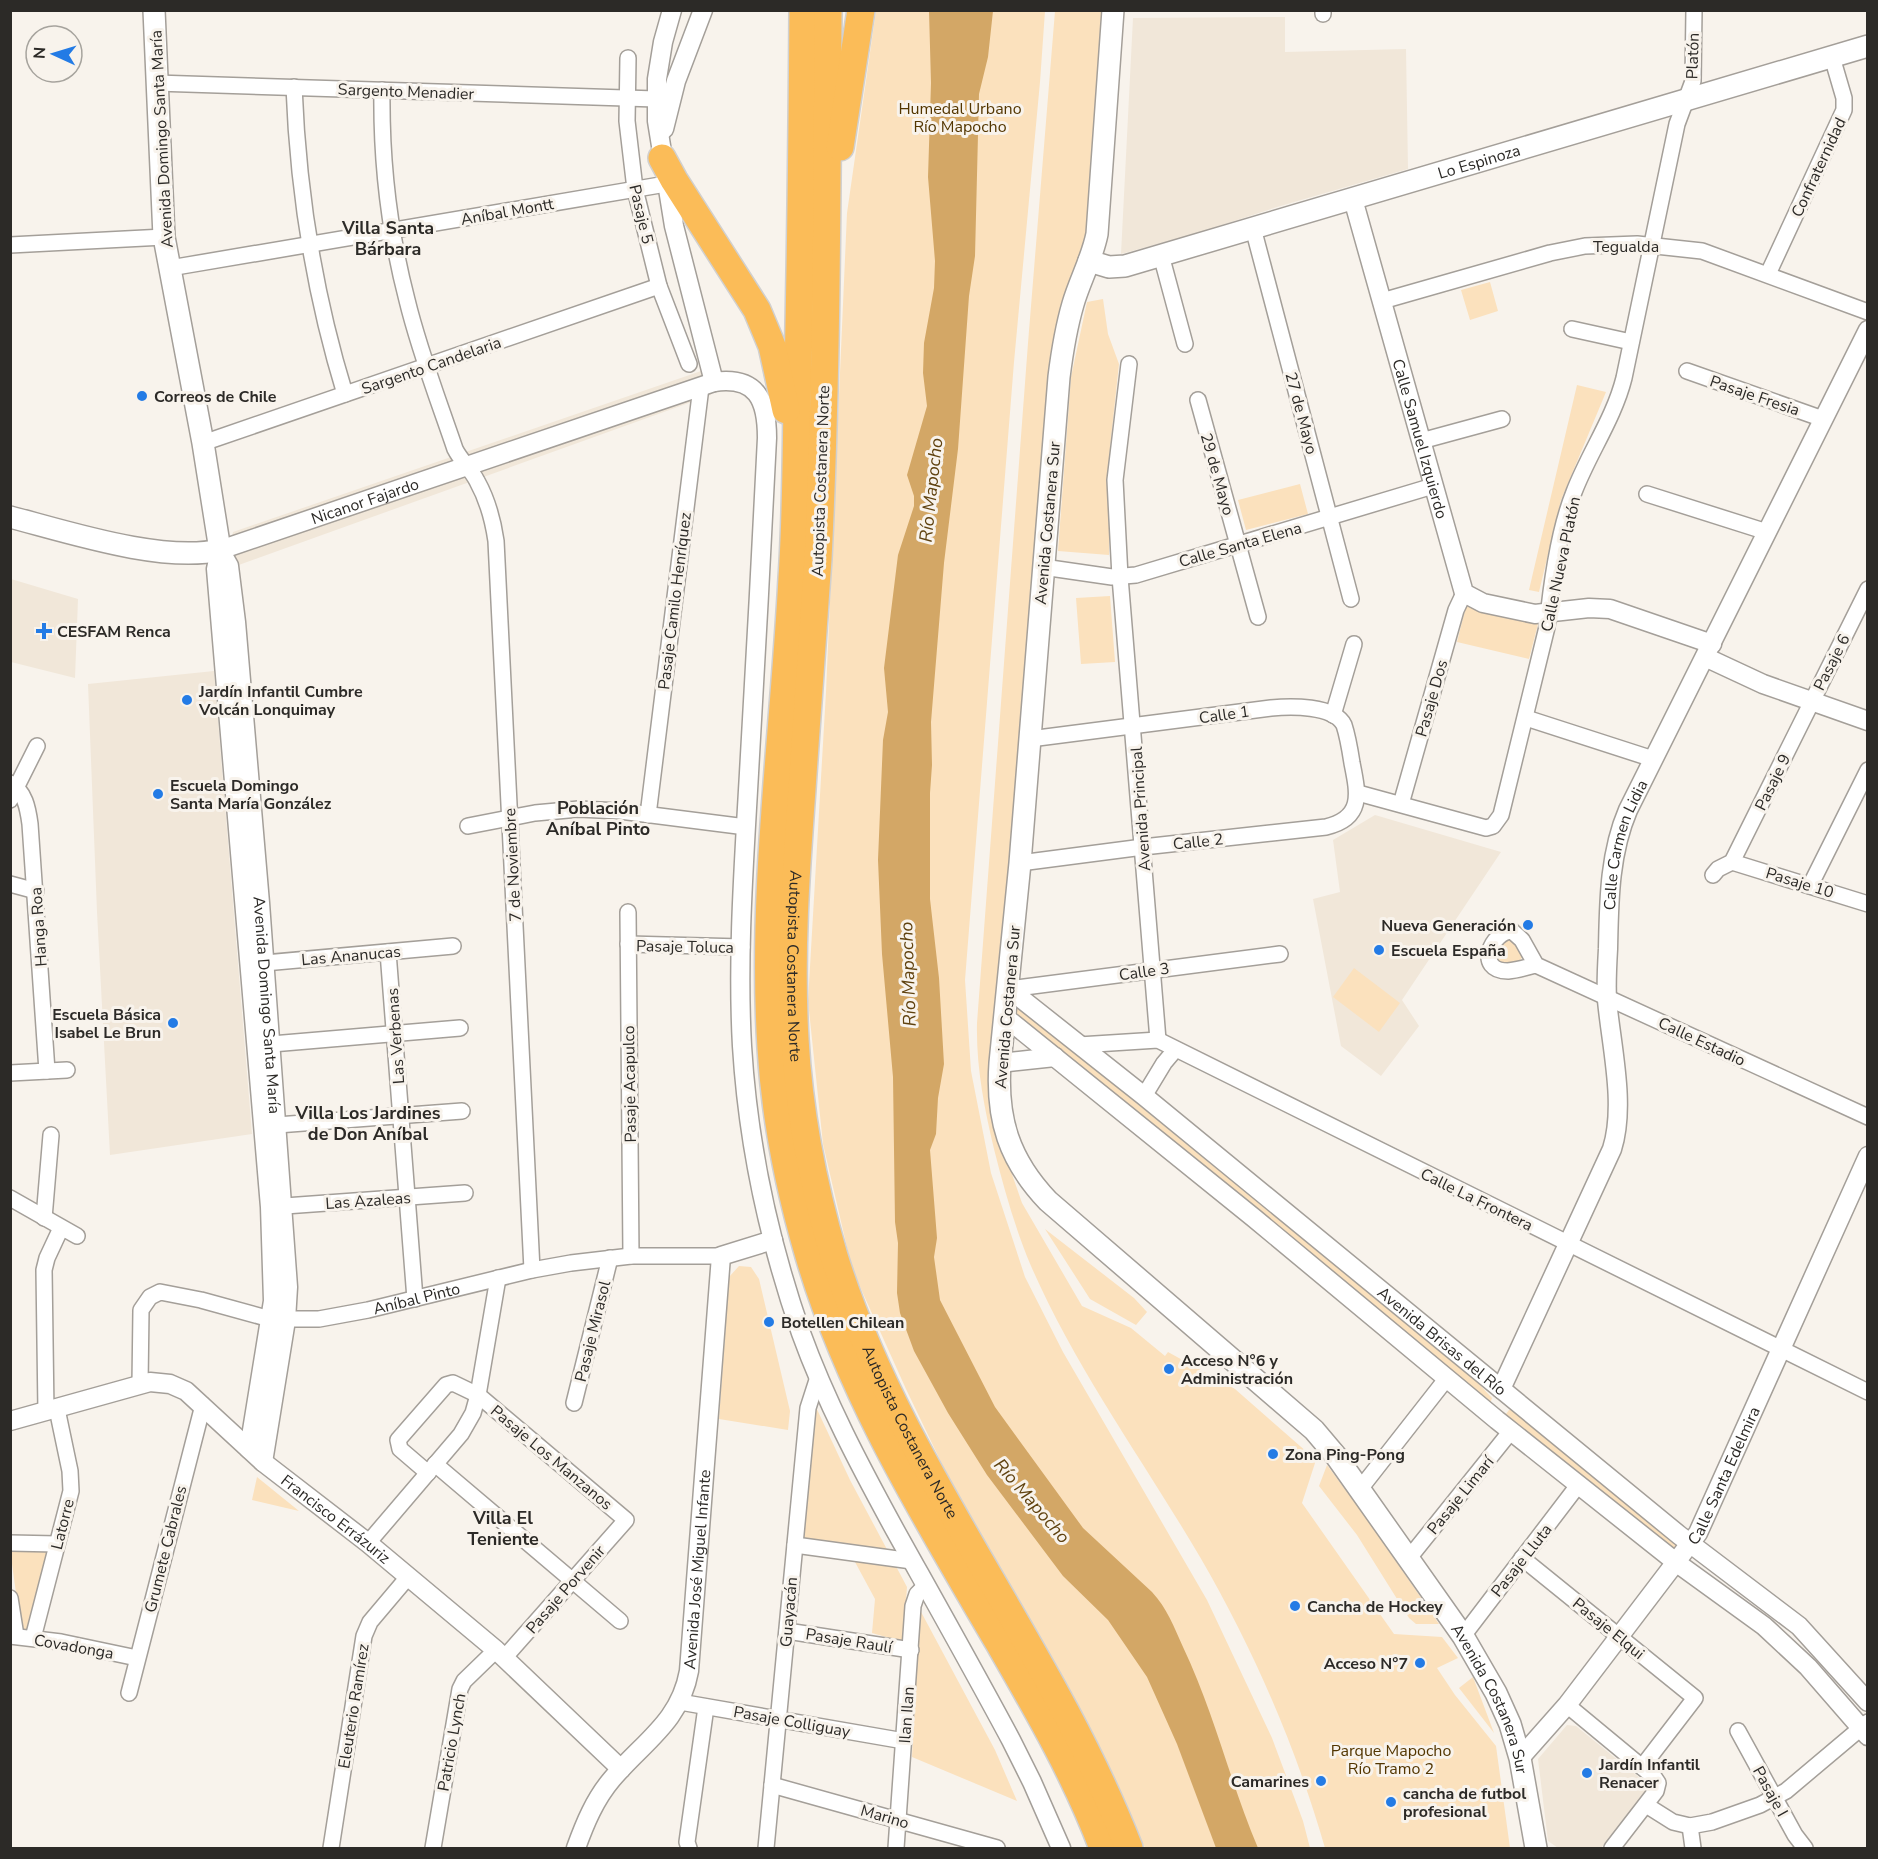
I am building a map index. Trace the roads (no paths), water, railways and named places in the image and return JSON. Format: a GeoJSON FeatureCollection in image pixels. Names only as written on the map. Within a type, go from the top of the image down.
{"type":"FeatureCollection","features":[{"type":"Feature","properties":{"kind":"highway","name":"Autopista Costanera Norte"},"geometry":{"type":"LineString","coordinates":[[803,10],[801,244],[792,579],[770,890],[768,957],[773,1073],[789,1182],[816,1281],[836,1338],[863,1399],[901,1473],[1046,1727],[1084,1803],[1103,1848]]}},
{"type":"Feature","properties":{"kind":"highway","name":"Autopista Costanera Norte"},"geometry":{"type":"LineString","coordinates":[[828,10],[826,246],[818,558],[798,846],[793,964],[797,1066],[810,1159],[833,1251],[857,1321],[882,1382],[971,1546],[1077,1731],[1106,1791],[1129,1848]]}},
{"type":"Feature","properties":{"kind":"highway"},"geometry":{"type":"LineString","coordinates":[[826,246],[861,10]]}},
{"type":"Feature","properties":{"kind":"highway"},"geometry":{"type":"LineString","coordinates":[[663,164],[751,298],[768,333],[786,407],[795,487]]}},
{"type":"Feature","properties":{"kind":"main road","name":"Avenida Domingo Santa María"},"geometry":{"type":"LineString","coordinates":[[154,10],[164,237],[204,443],[220,550]]}},
{"type":"Feature","properties":{"kind":"main road","name":"Avenida Costanera Sur"},"geometry":{"type":"LineString","coordinates":[[1113,10],[1097,234],[1073,303],[1063,346],[1009,989],[1000,1063],[1000,1103],[1006,1133],[1017,1160],[1036,1188],[1063,1215],[1320,1435],[1463,1636],[1497,1693],[1510,1724],[1520,1758],[1536,1848]]}},
{"type":"Feature","properties":{"kind":"main road","name":"Lo Espinoza"},"geometry":{"type":"LineString","coordinates":[[1089,261],[1117,267],[1161,255],[1868,46]]}},
{"type":"Feature","properties":{"kind":"main road","name":"Nicanor Fajardo"},"geometry":{"type":"LineString","coordinates":[[10,517],[85,537],[145,548],[190,554],[220,550]]}},
{"type":"Feature","properties":{"kind":"street"},"geometry":{"type":"LineString","coordinates":[[672,10],[662,50],[656,99],[663,164],[674,226],[707,385],[732,381],[751,387],[762,399],[766,416],[766,463],[746,827],[742,1045],[758,1169],[773,1240],[789,1296],[818,1377],[855,1456],[1011,1740],[1061,1848]]}},
{"type":"Feature","properties":{"kind":"street"},"geometry":{"type":"LineString","coordinates":[[663,164],[665,120],[671,96],[703,10]]}},
{"type":"Feature","properties":{"kind":"street","name":"Platón"},"geometry":{"type":"LineString","coordinates":[[1686,101],[1693,81],[1694,10]]}},
{"type":"Feature","properties":{"kind":"street","name":"Confraternidad"},"geometry":{"type":"LineString","coordinates":[[1768,274],[1844,110],[1844,98],[1832,57]]}},
{"type":"Feature","properties":{"kind":"street","name":"Pasaje 5"},"geometry":{"type":"LineString","coordinates":[[628,58],[629,143],[635,189],[659,286],[689,364]]}},
{"type":"Feature","properties":{"kind":"street","name":"Sargento Menadier"},"geometry":{"type":"LineString","coordinates":[[156,82],[656,99]]}},
{"type":"Feature","properties":{"kind":"street"},"geometry":{"type":"LineString","coordinates":[[294,87],[298,164],[308,244],[325,322],[345,394]]}},
{"type":"Feature","properties":{"kind":"street","name":"7 de Noviembre"},"geometry":{"type":"LineString","coordinates":[[382,90],[383,161],[392,231],[407,300],[455,449],[478,482],[487,504],[496,541],[532,1270]]}},
{"type":"Feature","properties":{"kind":"street","name":"Calle Nueva Platón"},"geometry":{"type":"LineString","coordinates":[[1358,793],[1481,827],[1493,826],[1501,815],[1547,627],[1550,598],[1569,508],[1575,489],[1618,397],[1677,124],[1686,101]]}},
{"type":"Feature","properties":{"kind":"street","name":"Aníbal Montt"},"geometry":{"type":"LineString","coordinates":[[170,268],[635,189],[663,164]]}},
{"type":"Feature","properties":{"kind":"street","name":"Calle Samuel Izquierdo"},"geometry":{"type":"LineString","coordinates":[[1353,199],[1464,593]]}},
{"type":"Feature","properties":{"kind":"street","name":"27 de Mayo"},"geometry":{"type":"LineString","coordinates":[[1253,228],[1351,599]]}},
{"type":"Feature","properties":{"kind":"street"},"geometry":{"type":"LineString","coordinates":[[10,245],[164,237]]}},
{"type":"Feature","properties":{"kind":"street","name":"Tegualda"},"geometry":{"type":"LineString","coordinates":[[1382,301],[1568,249],[1620,244],[1702,250],[1868,312]]}},
{"type":"Feature","properties":{"kind":"street"},"geometry":{"type":"LineString","coordinates":[[1161,255],[1185,344]]}},
{"type":"Feature","properties":{"kind":"street","name":"Sargento Candelaria"},"geometry":{"type":"LineString","coordinates":[[204,443],[659,286]]}},
{"type":"Feature","properties":{"kind":"street"},"geometry":{"type":"LineString","coordinates":[[1572,329],[1631,342]]}},
{"type":"Feature","properties":{"kind":"street","name":"Calle Carmen Lidia"},"geometry":{"type":"LineString","coordinates":[[1501,1389],[1612,1149],[1617,1131],[1618,1110],[1607,997],[1608,925],[1616,844],[1628,810],[1653,759],[1868,330]]}},
{"type":"Feature","properties":{"kind":"street","name":"Avenida Principal"},"geometry":{"type":"LineString","coordinates":[[1129,364],[1114,480],[1158,1040]]}},
{"type":"Feature","properties":{"kind":"street","name":"Pasaje Fresia"},"geometry":{"type":"LineString","coordinates":[[1687,371],[1823,419]]}},
{"type":"Feature","properties":{"kind":"street","name":"Nicanor Fajardo"},"geometry":{"type":"LineString","coordinates":[[220,550],[707,385]]}},
{"type":"Feature","properties":{"kind":"street","name":"Pasaje Camilo Henríquez"},"geometry":{"type":"LineString","coordinates":[[648,814],[707,385]]}},
{"type":"Feature","properties":{"kind":"street","name":"29 de Mayo"},"geometry":{"type":"LineString","coordinates":[[1197,400],[1258,617]]}},
{"type":"Feature","properties":{"kind":"street"},"geometry":{"type":"LineString","coordinates":[[1421,441],[1502,419]]}},
{"type":"Feature","properties":{"kind":"street","name":"Calle Santa Elena"},"geometry":{"type":"LineString","coordinates":[[1043,567],[1120,577],[1136,575],[1433,486]]}},
{"type":"Feature","properties":{"kind":"street"},"geometry":{"type":"LineString","coordinates":[[1647,494],[1767,532]]}},
{"type":"Feature","properties":{"kind":"street","name":"Avenida Domingo Santa María"},"geometry":{"type":"LineString","coordinates":[[220,550],[229,566],[229,623],[259,891],[256,963],[276,1207],[288,1287],[278,1320],[249,1449]]}},
{"type":"Feature","properties":{"kind":"street","name":"Pasaje 6"},"geometry":{"type":"LineString","coordinates":[[1811,702],[1868,590]]}},
{"type":"Feature","properties":{"kind":"street"},"geometry":{"type":"LineString","coordinates":[[1464,593],[1484,603],[1526,613],[1549,613],[1589,608],[1610,609],[1708,650],[1746,677],[1868,721]]}},
{"type":"Feature","properties":{"kind":"street","name":"Pasaje Dos"},"geometry":{"type":"LineString","coordinates":[[1401,804],[1456,610],[1464,593]]}},
{"type":"Feature","properties":{"kind":"street"},"geometry":{"type":"LineString","coordinates":[[1354,644],[1334,715],[1344,725],[1358,793]]}},
{"type":"Feature","properties":{"kind":"street","name":"Pasaje 9"},"geometry":{"type":"LineString","coordinates":[[1732,861],[1811,702]]}},
{"type":"Feature","properties":{"kind":"street","name":"Calle 1"},"geometry":{"type":"LineString","coordinates":[[1029,740],[1285,707],[1322,711],[1334,715]]}},
{"type":"Feature","properties":{"kind":"street"},"geometry":{"type":"LineString","coordinates":[[1526,718],[1653,759]]}},
{"type":"Feature","properties":{"kind":"street"},"geometry":{"type":"LineString","coordinates":[[13,790],[37,746]]}},
{"type":"Feature","properties":{"kind":"street"},"geometry":{"type":"LineString","coordinates":[[1810,886],[1868,770]]}},
{"type":"Feature","properties":{"kind":"street","name":"Hanga Roa"},"geometry":{"type":"LineString","coordinates":[[13,790],[23,796],[29,814],[47,1071]]}},
{"type":"Feature","properties":{"kind":"street","name":"Calle 2"},"geometry":{"type":"LineString","coordinates":[[1020,863],[1332,825],[1354,808],[1358,793]]}},
{"type":"Feature","properties":{"kind":"street"},"geometry":{"type":"LineString","coordinates":[[468,826],[579,809],[648,814],[746,827]]}},
{"type":"Feature","properties":{"kind":"street"},"geometry":{"type":"LineString","coordinates":[[1713,875],[1718,869],[1732,861]]}},
{"type":"Feature","properties":{"kind":"street","name":"Pasaje 10"},"geometry":{"type":"LineString","coordinates":[[1732,861],[1868,903]]}},
{"type":"Feature","properties":{"kind":"street"},"geometry":{"type":"LineString","coordinates":[[10,884],[36,891]]}},
{"type":"Feature","properties":{"kind":"street","name":"Pasaje Acapulco"},"geometry":{"type":"LineString","coordinates":[[628,912],[631,1256]]}},
{"type":"Feature","properties":{"kind":"street","name":"Pasaje Toluca"},"geometry":{"type":"LineString","coordinates":[[628,944],[742,947]]}},
{"type":"Feature","properties":{"kind":"street","name":"Las Ananucas"},"geometry":{"type":"LineString","coordinates":[[256,963],[453,946]]}},
{"type":"Feature","properties":{"kind":"street","name":"Las Verbenas"},"geometry":{"type":"LineString","coordinates":[[388,952],[415,1299]]}},
{"type":"Feature","properties":{"kind":"street","name":"Calle 3"},"geometry":{"type":"LineString","coordinates":[[1009,989],[1280,954]]}},
{"type":"Feature","properties":{"kind":"street","name":"Calle Estadio"},"geometry":{"type":"LineString","coordinates":[[1536,965],[1868,1117]]}},
{"type":"Feature","properties":{"kind":"street","name":"Avenida Brisas del Río"},"geometry":{"type":"LineString","coordinates":[[1009,989],[1144,1096],[1692,1544],[1799,1626],[1868,1702]]}},
{"type":"Feature","properties":{"kind":"street","name":"Avenida Brisas del Río"},"geometry":{"type":"LineString","coordinates":[[1005,1017],[1254,1218],[1511,1431],[1677,1563],[1764,1626],[1808,1667],[1865,1729]]}},
{"type":"Feature","properties":{"kind":"street"},"geometry":{"type":"LineString","coordinates":[[263,1045],[460,1028]]}},
{"type":"Feature","properties":{"kind":"street"},"geometry":{"type":"LineString","coordinates":[[1079,1045],[1158,1040]]}},
{"type":"Feature","properties":{"kind":"street","name":"Calle La Frontera"},"geometry":{"type":"LineString","coordinates":[[1158,1040],[1868,1392]]}},
{"type":"Feature","properties":{"kind":"street"},"geometry":{"type":"LineString","coordinates":[[1144,1096],[1164,1063],[1175,1050]]}},
{"type":"Feature","properties":{"kind":"street"},"geometry":{"type":"LineString","coordinates":[[1000,1063],[1055,1057]]}},
{"type":"Feature","properties":{"kind":"street"},"geometry":{"type":"LineString","coordinates":[[10,1072],[68,1070]]}},
{"type":"Feature","properties":{"kind":"street"},"geometry":{"type":"LineString","coordinates":[[269,1126],[462,1111]]}},
{"type":"Feature","properties":{"kind":"street"},"geometry":{"type":"LineString","coordinates":[[44,1218],[51,1135]]}},
{"type":"Feature","properties":{"kind":"street","name":"Calle Santa Edelmira"},"geometry":{"type":"LineString","coordinates":[[1520,1758],[1567,1705],[1692,1544],[1868,1156]]}},
{"type":"Feature","properties":{"kind":"street","name":"Las Azaleas"},"geometry":{"type":"LineString","coordinates":[[276,1207],[465,1193]]}},
{"type":"Feature","properties":{"kind":"street"},"geometry":{"type":"LineString","coordinates":[[10,1198],[77,1236]]}},
{"type":"Feature","properties":{"kind":"street","name":"Latorre"},"geometry":{"type":"LineString","coordinates":[[33,1638],[71,1484],[70,1471],[51,1410],[44,1270],[61,1228]]}},
{"type":"Feature","properties":{"kind":"street","name":"Aníbal Pinto"},"geometry":{"type":"LineString","coordinates":[[140,1384],[141,1310],[145,1301],[155,1294],[165,1292],[278,1320],[344,1316],[532,1270],[631,1256],[721,1256],[773,1240]]}},
{"type":"Feature","properties":{"kind":"street","name":"Avenida José Miguel Infante"},"geometry":{"type":"LineString","coordinates":[[576,1848],[597,1801],[621,1769],[666,1724],[680,1702],[689,1671],[721,1256]]}},
{"type":"Feature","properties":{"kind":"street","name":"Pasaje Mirasol"},"geometry":{"type":"LineString","coordinates":[[574,1403],[610,1258]]}},
{"type":"Feature","properties":{"kind":"street"},"geometry":{"type":"LineString","coordinates":[[368,1544],[469,1422],[478,1395],[498,1278]]}},
{"type":"Feature","properties":{"kind":"street","name":"Avenida Domingo Santa María"},"geometry":{"type":"LineString","coordinates":[[263,1462],[278,1320]]}},
{"type":"Feature","properties":{"kind":"street","name":"Guayacán"},"geometry":{"type":"LineString","coordinates":[[766,1848],[808,1408],[818,1377]]}},
{"type":"Feature","properties":{"kind":"street"},"geometry":{"type":"LineString","coordinates":[[1360,1489],[1447,1378]]}},
{"type":"Feature","properties":{"kind":"street","name":"Francisco Errázuriz"},"geometry":{"type":"LineString","coordinates":[[10,1421],[150,1382],[170,1384],[186,1391],[263,1462],[368,1544],[501,1654],[621,1769]]}},
{"type":"Feature","properties":{"kind":"street"},"geometry":{"type":"LineString","coordinates":[[478,1395],[456,1384],[448,1384],[399,1438],[397,1443],[400,1449],[432,1468],[620,1621]]}},
{"type":"Feature","properties":{"kind":"street","name":"Pasaje Los Manzanos"},"geometry":{"type":"LineString","coordinates":[[478,1395],[626,1520]]}},
{"type":"Feature","properties":{"kind":"street","name":"Grumete Cabrales"},"geometry":{"type":"LineString","coordinates":[[129,1693],[203,1405]]}},
{"type":"Feature","properties":{"kind":"street","name":"Pasaje Limarí"},"geometry":{"type":"LineString","coordinates":[[1409,1558],[1511,1431]]}},
{"type":"Feature","properties":{"kind":"street","name":"Pasaje Lluta"},"geometry":{"type":"LineString","coordinates":[[1463,1636],[1579,1484]]}},
{"type":"Feature","properties":{"kind":"street","name":"Pasaje Porvenir"},"geometry":{"type":"LineString","coordinates":[[501,1654],[572,1581],[626,1520]]}},
{"type":"Feature","properties":{"kind":"street"},"geometry":{"type":"LineString","coordinates":[[10,1543],[57,1544]]}},
{"type":"Feature","properties":{"kind":"street"},"geometry":{"type":"LineString","coordinates":[[795,1545],[912,1561]]}},
{"type":"Feature","properties":{"kind":"street","name":"Pasaje Elqui"},"geometry":{"type":"LineString","coordinates":[[1522,1558],[1695,1698],[1648,1772]]}},
{"type":"Feature","properties":{"kind":"street","name":"Eleuterio Ramírez"},"geometry":{"type":"LineString","coordinates":[[331,1848],[364,1636],[370,1622],[408,1577]]}},
{"type":"Feature","properties":{"kind":"street","name":"Ilan Ilan"},"geometry":{"type":"LineString","coordinates":[[896,1848],[913,1606],[917,1594],[926,1585]]}},
{"type":"Feature","properties":{"kind":"street"},"geometry":{"type":"LineString","coordinates":[[10,1598],[13,1636]]}},
{"type":"Feature","properties":{"kind":"street","name":"Pasaje Raulí"},"geometry":{"type":"LineString","coordinates":[[787,1631],[911,1650]]}},
{"type":"Feature","properties":{"kind":"street","name":"Covadonga"},"geometry":{"type":"LineString","coordinates":[[13,1636],[89,1647],[137,1658]]}},
{"type":"Feature","properties":{"kind":"street","name":"Patricio Lynch"},"geometry":{"type":"LineString","coordinates":[[433,1848],[458,1694],[464,1681],[501,1654]]}},
{"type":"Feature","properties":{"kind":"street","name":"Pasaje Colliguay"},"geometry":{"type":"LineString","coordinates":[[680,1702],[904,1741]]}},
{"type":"Feature","properties":{"kind":"street"},"geometry":{"type":"LineString","coordinates":[[1567,1705],[1648,1772],[1658,1784],[1646,1805],[1612,1848]]}},
{"type":"Feature","properties":{"kind":"street"},"geometry":{"type":"LineString","coordinates":[[689,1848],[687,1842],[706,1707]]}},
{"type":"Feature","properties":{"kind":"street"},"geometry":{"type":"LineString","coordinates":[[1646,1805],[1673,1822],[1689,1826],[1712,1822],[1775,1798],[1865,1729]]}},
{"type":"Feature","properties":{"kind":"street","name":"Pasaje I"},"geometry":{"type":"LineString","coordinates":[[1738,1731],[1795,1835],[1805,1848]]}},
{"type":"Feature","properties":{"kind":"street"},"geometry":{"type":"LineString","coordinates":[[597,1801],[604,1763],[603,1751]]}},
{"type":"Feature","properties":{"kind":"street","name":"Marino"},"geometry":{"type":"LineString","coordinates":[[772,1785],[997,1848]]}},
{"type":"Feature","properties":{"kind":"street"},"geometry":{"type":"LineString","coordinates":[[1689,1826],[1693,1848]]}},
{"type":"Feature","properties":{"kind":"water","name":"Río Mapocho"},"geometry":{"type":"Polygon","coordinates":[[[929,11],[993,11],[988,57],[979,94],[975,256],[969,296],[958,449],[944,563],[931,722],[930,899],[939,978],[944,1064],[938,1098],[936,1134],[930,1150],[937,1238],[934,1257],[940,1300],[995,1407],[1083,1528],[1152,1592],[1166,1611],[1204,1697],[1258,1848],[1216,1848],[1177,1744],[1147,1677],[1108,1620],[1063,1576],[987,1475],[948,1413],[914,1351],[900,1313],[897,1293],[898,1243],[895,1222],[893,1077],[882,954],[878,860],[883,740],[888,712],[884,668],[898,555],[914,506],[914,496],[907,475],[927,406],[923,373],[924,343],[934,288],[935,261],[928,177],[931,83],[929,11]]]}},
{"type":"Feature","properties":{"kind":"place","name":"Correos de Chile"},"geometry":{"type":"Point","coordinates":[142,396]}},
{"type":"Feature","properties":{"kind":"place","name":"CESFAM Renca"},"geometry":{"type":"Point","coordinates":[44,631]}},
{"type":"Feature","properties":{"kind":"place","name":"Jardín Infantil Cumbre Volcán Lonquimay"},"geometry":{"type":"Point","coordinates":[187,700]}},
{"type":"Feature","properties":{"kind":"place","name":"Escuela Domingo Santa María González"},"geometry":{"type":"Point","coordinates":[158,794]}},
{"type":"Feature","properties":{"kind":"place","name":"Nueva Generación"},"geometry":{"type":"Point","coordinates":[1528,925]}},
{"type":"Feature","properties":{"kind":"place","name":"Escuela España"},"geometry":{"type":"Point","coordinates":[1379,950]}},
{"type":"Feature","properties":{"kind":"place","name":"Escuela Básica Isabel Le Brun"},"geometry":{"type":"Point","coordinates":[173,1023]}},
{"type":"Feature","properties":{"kind":"place","name":"Botellen Chilean"},"geometry":{"type":"Point","coordinates":[769,1322]}},
{"type":"Feature","properties":{"kind":"place","name":"Acceso N°6 y Administración"},"geometry":{"type":"Point","coordinates":[1169,1369]}},
{"type":"Feature","properties":{"kind":"place","name":"Zona Ping-Pong"},"geometry":{"type":"Point","coordinates":[1273,1454]}},
{"type":"Feature","properties":{"kind":"place","name":"Cancha de Hockey"},"geometry":{"type":"Point","coordinates":[1295,1606]}},
{"type":"Feature","properties":{"kind":"place","name":"Acceso N°7"},"geometry":{"type":"Point","coordinates":[1420,1663]}},
{"type":"Feature","properties":{"kind":"place","name":"Jardín Infantil Renacer"},"geometry":{"type":"Point","coordinates":[1587,1773]}},
{"type":"Feature","properties":{"kind":"place","name":"Camarines"},"geometry":{"type":"Point","coordinates":[1321,1781]}},
{"type":"Feature","properties":{"kind":"place","name":"cancha de futbol profesional"},"geometry":{"type":"Point","coordinates":[1391,1802]}},
{"type":"Feature","properties":{"kind":"district","name":"Villa Santa Bárbara"},"geometry":{"type":"Point","coordinates":[388,238]}},
{"type":"Feature","properties":{"kind":"district","name":"Población Aníbal Pinto"},"geometry":{"type":"Point","coordinates":[598,818]}},
{"type":"Feature","properties":{"kind":"district","name":"Villa Los Jardines de Don Aníbal"},"geometry":{"type":"Point","coordinates":[368,1123]}},
{"type":"Feature","properties":{"kind":"district","name":"Villa El Teniente"},"geometry":{"type":"Point","coordinates":[503,1528]}},
{"type":"Feature","properties":{"kind":"park label","name":"Humedal Urbano Río Mapocho"},"geometry":{"type":"Point","coordinates":[960,117]}},
{"type":"Feature","properties":{"kind":"park label","name":"Parque Mapocho Río Tramo 2"},"geometry":{"type":"Point","coordinates":[1391,1759]}}]}
